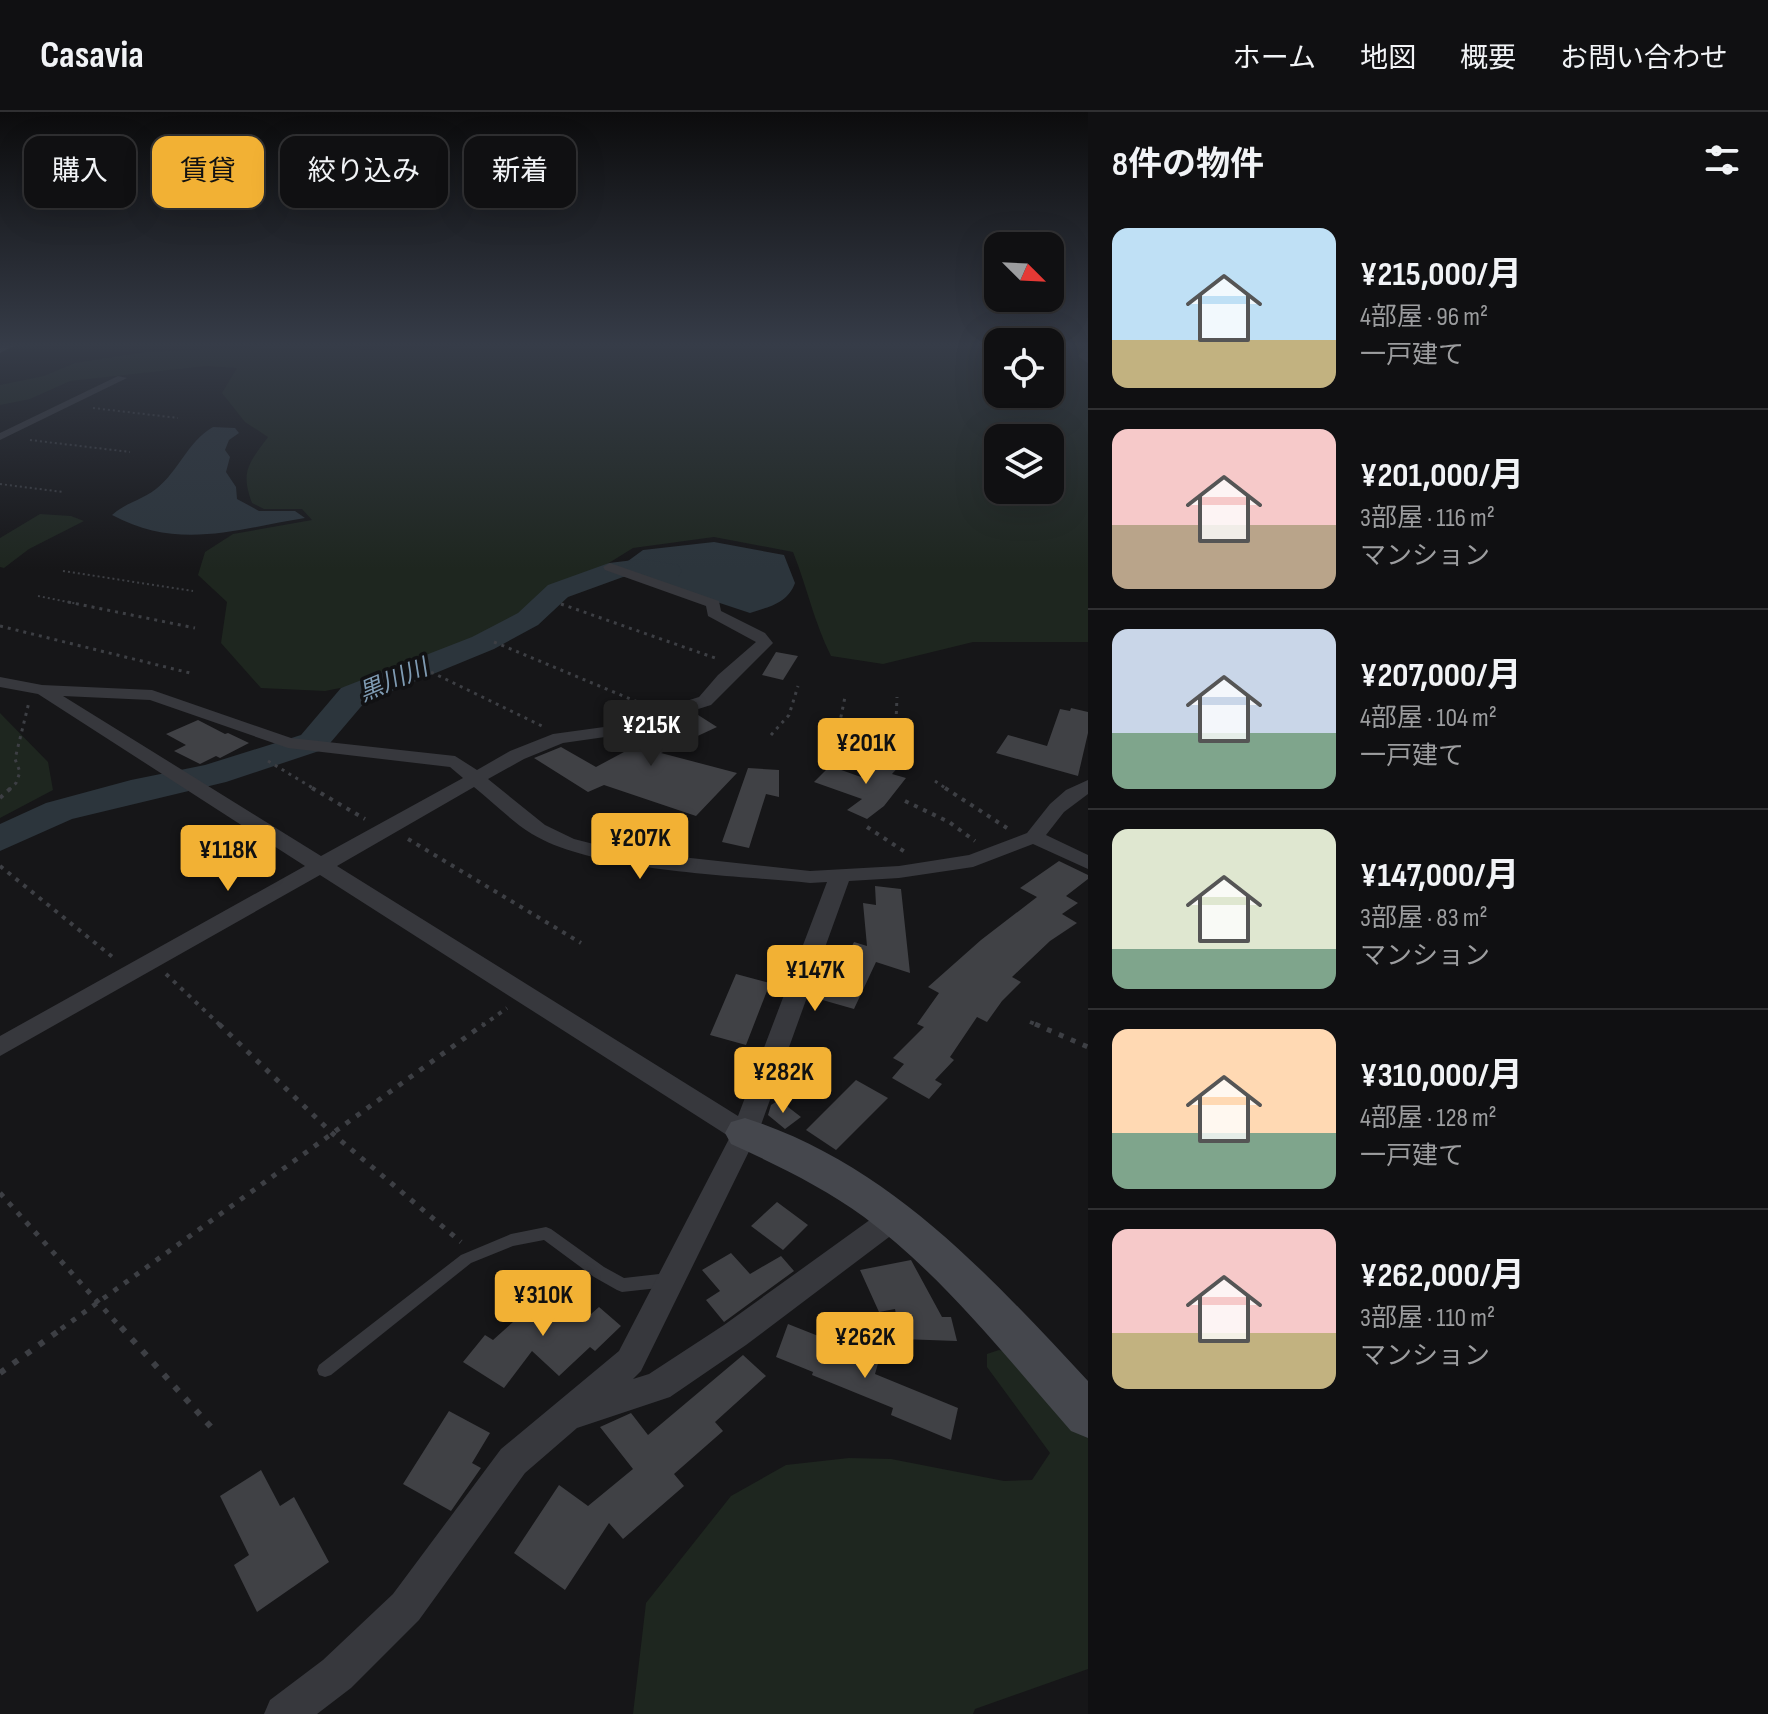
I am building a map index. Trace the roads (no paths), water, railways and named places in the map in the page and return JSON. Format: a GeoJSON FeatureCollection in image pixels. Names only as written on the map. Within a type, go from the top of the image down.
{"type":"FeatureCollection","features":[{"type":"Feature","properties":{"kind":"street"},"geometry":{"type":"LineString","coordinates":[[0,437],[38,419]]}},
{"type":"Feature","properties":{"kind":"street"},"geometry":{"type":"LineString","coordinates":[[0,1047],[517,755],[559,738],[606,732],[705,701],[724,679],[765,643],[759,636],[713,613],[714,604],[610,567]]}},
{"type":"Feature","properties":{"kind":"street"},"geometry":{"type":"LineString","coordinates":[[0,682],[38,689],[152,695],[288,743],[455,762],[538,829],[567,843],[617,856],[810,877],[973,861],[1034,837],[1057,808],[1088,786]]}},
{"type":"Feature","properties":{"kind":"street"},"geometry":{"type":"LineString","coordinates":[[38,689],[745,1133],[828,1171],[895,1217],[964,1283],[1088,1415]]}},
{"type":"Feature","properties":{"kind":"street"},"geometry":{"type":"LineString","coordinates":[[1034,837],[1088,863]]}},
{"type":"Feature","properties":{"kind":"street"},"geometry":{"type":"LineString","coordinates":[[284,1714],[337,1674],[406,1607],[513,1461],[630,1361],[745,1133],[840,876]]}},
{"type":"Feature","properties":{"kind":"street"},"geometry":{"type":"LineString","coordinates":[[561,1418],[658,1386],[735,1335],[895,1217]]}},
{"type":"Feature","properties":{"kind":"lane"},"geometry":{"type":"LineString","coordinates":[[325,1370],[466,1259],[511,1240],[546,1233],[622,1285],[669,1280]]}},
{"type":"Feature","properties":{"kind":"waterway","name":"黒川川"},"geometry":{"type":"LineString","coordinates":[[0,839],[59,811],[131,791],[213,774],[313,742],[353,695],[483,643],[528,619],[558,591],[619,569],[642,567],[668,571]]}}]}
